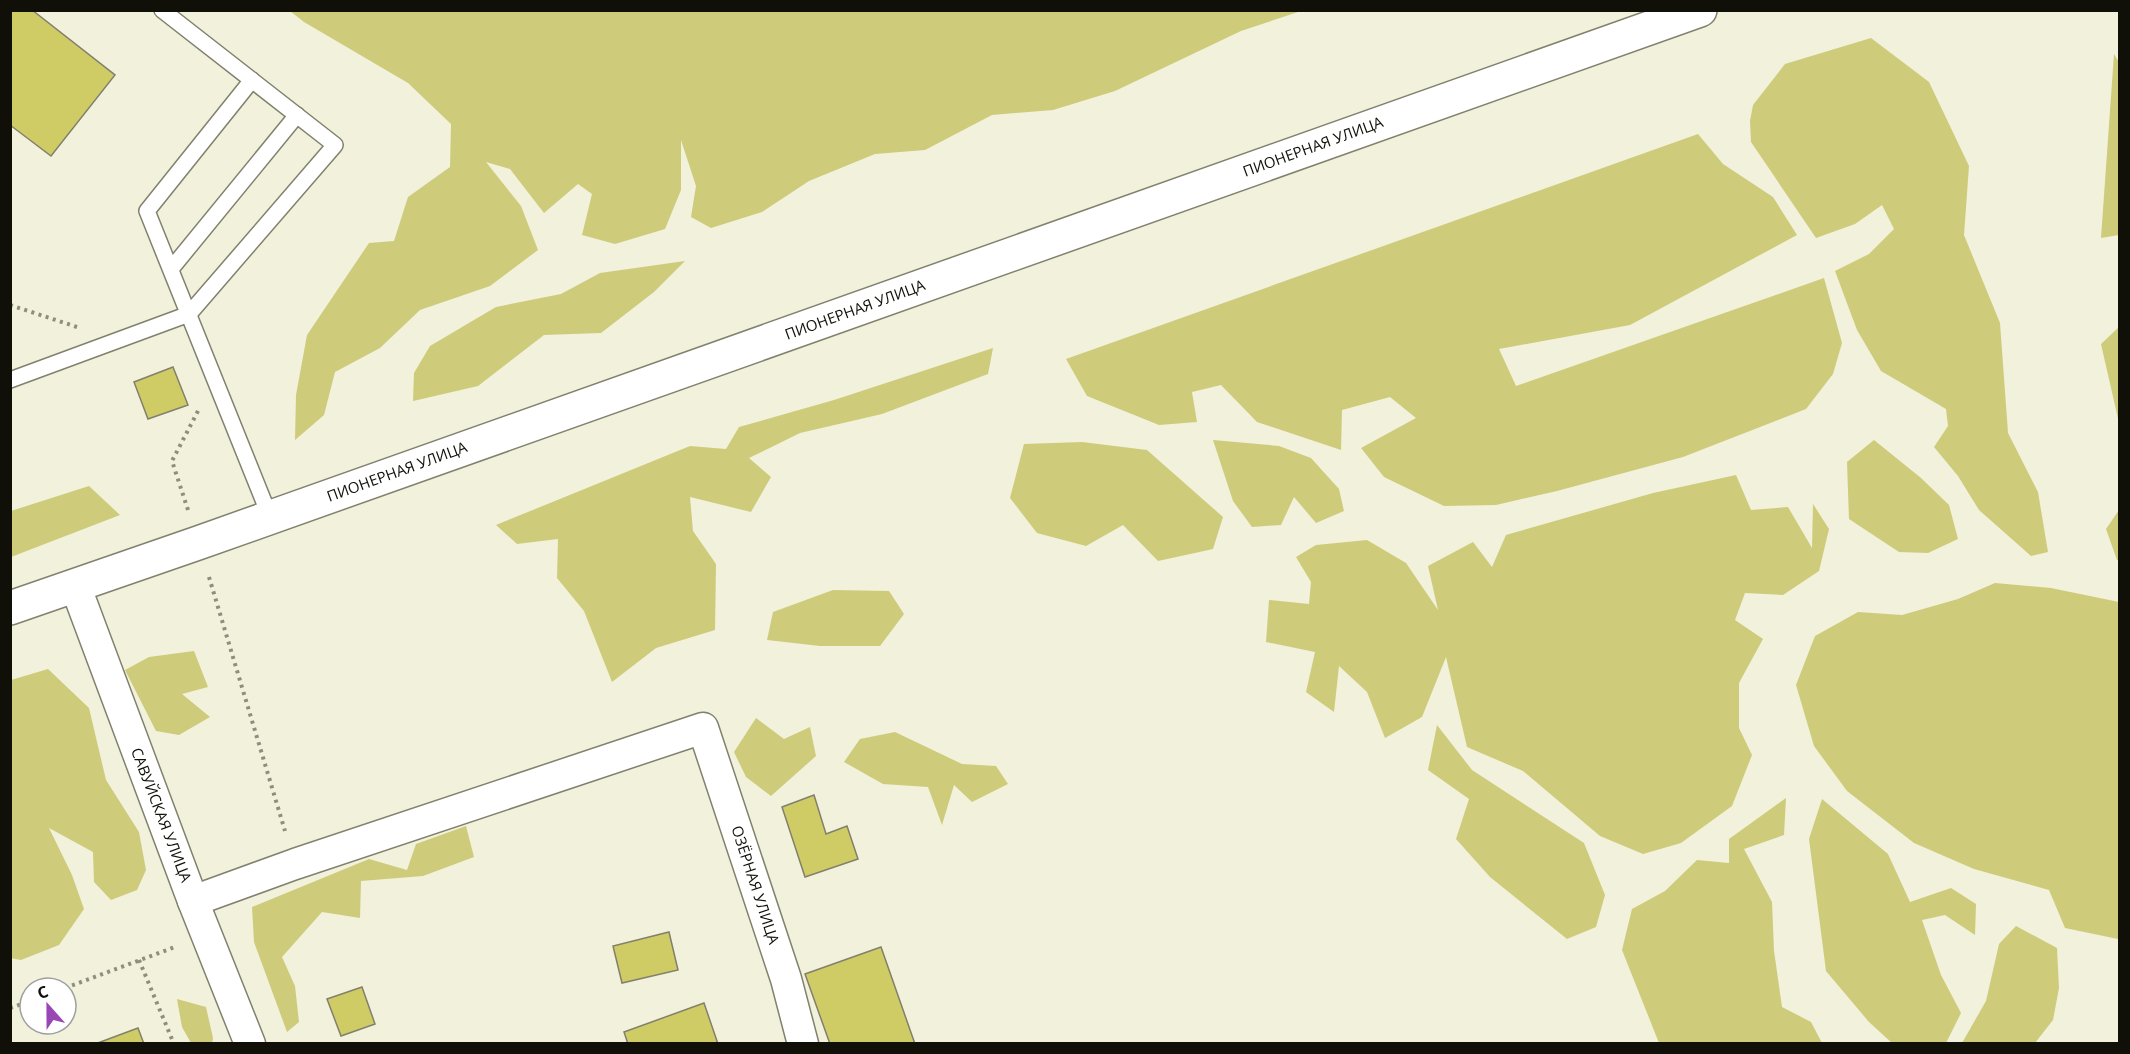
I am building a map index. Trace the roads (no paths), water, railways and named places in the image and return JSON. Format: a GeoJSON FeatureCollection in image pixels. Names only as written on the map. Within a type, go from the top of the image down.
{"type":"FeatureCollection","features":[{"type":"Feature","properties":{"kind":"main road","name":"ПИОНЕРНАЯ УЛИЦА"},"geometry":{"type":"LineString","coordinates":[[10,608],[1700,10]]}},
{"type":"Feature","properties":{"kind":"street","name":"САВУЙСКАЯ УЛИЦА"},"geometry":{"type":"LineString","coordinates":[[75,585],[193,901],[250,1044]]}},
{"type":"Feature","properties":{"kind":"street","name":"ОЗЁРНАЯ УЛИЦА"},"geometry":{"type":"LineString","coordinates":[[193,901],[295,864],[703,728],[786,980],[803,1044]]}},
{"type":"Feature","properties":{"kind":"lane"},"geometry":{"type":"LineString","coordinates":[[10,380],[189,314],[335,145],[162,10]]}},
{"type":"Feature","properties":{"kind":"lane"},"geometry":{"type":"LineString","coordinates":[[252,80],[147,211],[270,517]]}},
{"type":"Feature","properties":{"kind":"lane"},"geometry":{"type":"LineString","coordinates":[[171,269],[297,115]]}}]}
